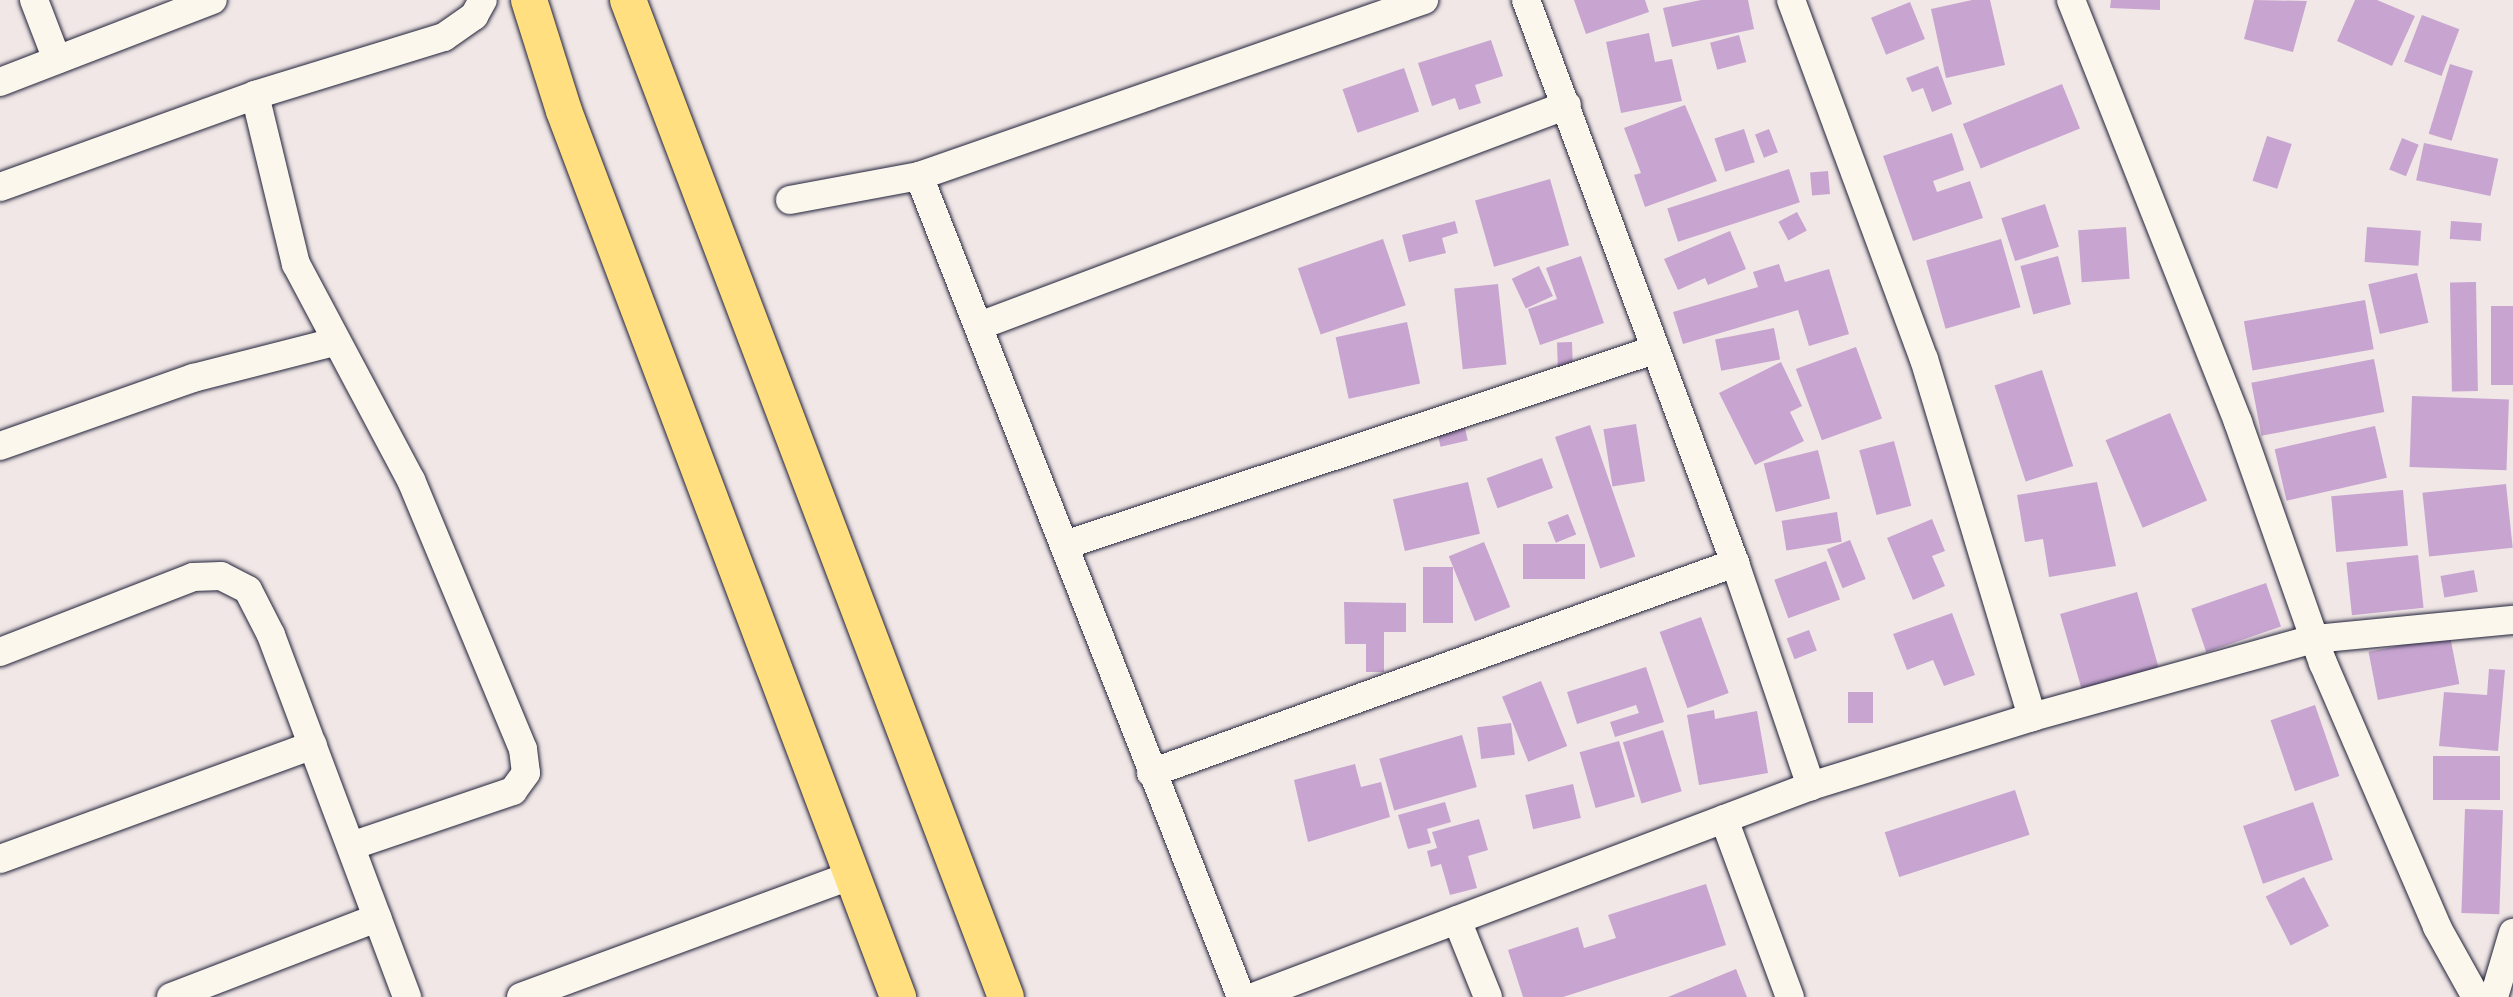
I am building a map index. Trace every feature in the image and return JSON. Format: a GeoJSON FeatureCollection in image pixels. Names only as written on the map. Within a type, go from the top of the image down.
{"type":"FeatureCollection","features":[{"type":"Feature","properties":{"kind":"main road"},"geometry":{"type":"LineString","coordinates":[[529,0],[564,111],[898,997]]}},
{"type":"Feature","properties":{"kind":"main road"},"geometry":{"type":"LineString","coordinates":[[628,0],[1006,997]]}},
{"type":"Feature","properties":{"kind":"street"},"geometry":{"type":"LineString","coordinates":[[34,0],[57,60]]}},
{"type":"Feature","properties":{"kind":"street"},"geometry":{"type":"LineString","coordinates":[[0,82],[213,0]]}},
{"type":"Feature","properties":{"kind":"street"},"geometry":{"type":"LineString","coordinates":[[0,187],[255,95],[444,37],[474,16],[483,0]]}},
{"type":"Feature","properties":{"kind":"street"},"geometry":{"type":"LineString","coordinates":[[790,200],[919,176],[1424,0]]}},
{"type":"Feature","properties":{"kind":"street"},"geometry":{"type":"LineString","coordinates":[[1526,0],[1735,563],[1811,786]]}},
{"type":"Feature","properties":{"kind":"street"},"geometry":{"type":"LineString","coordinates":[[1791,0],[1924,359],[2032,717]]}},
{"type":"Feature","properties":{"kind":"street"},"geometry":{"type":"LineString","coordinates":[[2071,0],[2238,422],[2314,639],[2437,927],[2476,997]]}},
{"type":"Feature","properties":{"kind":"street"},"geometry":{"type":"LineString","coordinates":[[255,95],[296,264],[334,342],[411,480],[523,749],[526,773],[513,791],[351,846]]}},
{"type":"Feature","properties":{"kind":"street"},"geometry":{"type":"LineString","coordinates":[[979,326],[1567,105]]}},
{"type":"Feature","properties":{"kind":"street"},"geometry":{"type":"LineString","coordinates":[[919,176],[1068,544],[1151,773],[1241,997]]}},
{"type":"Feature","properties":{"kind":"street"},"geometry":{"type":"LineString","coordinates":[[0,446],[193,378],[334,342]]}},
{"type":"Feature","properties":{"kind":"street"},"geometry":{"type":"LineString","coordinates":[[1068,544],[1654,350]]}},
{"type":"Feature","properties":{"kind":"street"},"geometry":{"type":"LineString","coordinates":[[1151,773],[1735,563]]}},
{"type":"Feature","properties":{"kind":"street"},"geometry":{"type":"LineString","coordinates":[[0,652],[193,577],[221,576],[248,590],[271,635],[407,997]]}},
{"type":"Feature","properties":{"kind":"street"},"geometry":{"type":"LineString","coordinates":[[1253,997],[1811,786],[2032,717],[2314,639],[2513,620]]}},
{"type":"Feature","properties":{"kind":"street"},"geometry":{"type":"LineString","coordinates":[[0,859],[313,745]]}},
{"type":"Feature","properties":{"kind":"street"},"geometry":{"type":"LineString","coordinates":[[1724,819],[1790,997]]}},
{"type":"Feature","properties":{"kind":"street"},"geometry":{"type":"LineString","coordinates":[[521,997],[852,875]]}},
{"type":"Feature","properties":{"kind":"street"},"geometry":{"type":"LineString","coordinates":[[171,997],[377,918]]}},
{"type":"Feature","properties":{"kind":"street"},"geometry":{"type":"LineString","coordinates":[[1457,920],[1488,997]]}},
{"type":"Feature","properties":{"kind":"street"},"geometry":{"type":"LineString","coordinates":[[2494,997],[2513,933]]}},
{"type":"Feature","properties":{"kind":"building"},"geometry":{"type":"Polygon","coordinates":[[[1574,0],[1645,0],[1649,12],[1586,34],[1574,0]]]}},
{"type":"Feature","properties":{"kind":"building"},"geometry":{"type":"Polygon","coordinates":[[[1701,0],[1748,0],[1754,29],[1672,47],[1663,8],[1701,0]]]}},
{"type":"Feature","properties":{"kind":"building"},"geometry":{"type":"Polygon","coordinates":[[[1972,0],[1990,0],[2005,65],[1946,78],[1931,9],[1972,0]]]}},
{"type":"Feature","properties":{"kind":"building"},"geometry":{"type":"Polygon","coordinates":[[[2111,0],[2160,0],[2160,10],[2110,8],[2111,0]]]}},
{"type":"Feature","properties":{"kind":"building"},"geometry":{"type":"Polygon","coordinates":[[[2254,0],[2307,1],[2293,52],[2244,39],[2254,0]]]}},
{"type":"Feature","properties":{"kind":"building"},"geometry":{"type":"Polygon","coordinates":[[[2355,0],[2377,0],[2415,16],[2392,66],[2337,41],[2355,0]]]}},
{"type":"Feature","properties":{"kind":"building"},"geometry":{"type":"Polygon","coordinates":[[[1910,2],[1925,39],[1886,55],[1871,18],[1910,2]]]}},
{"type":"Feature","properties":{"kind":"building"},"geometry":{"type":"Polygon","coordinates":[[[2422,15],[2459,29],[2441,76],[2404,62],[2422,15]]]}},
{"type":"Feature","properties":{"kind":"building"},"geometry":{"type":"Polygon","coordinates":[[[1649,33],[1655,62],[1672,59],[1682,101],[1621,113],[1606,42],[1649,33]]]}},
{"type":"Feature","properties":{"kind":"building"},"geometry":{"type":"Polygon","coordinates":[[[1739,35],[1746,62],[1717,70],[1710,43],[1739,35]]]}},
{"type":"Feature","properties":{"kind":"building"},"geometry":{"type":"Polygon","coordinates":[[[1491,40],[1503,76],[1475,85],[1481,103],[1459,110],[1455,98],[1432,106],[1418,63],[1491,40]]]}},
{"type":"Feature","properties":{"kind":"building"},"geometry":{"type":"Polygon","coordinates":[[[2450,64],[2473,71],[2452,141],[2429,134],[2450,64]]]}},
{"type":"Feature","properties":{"kind":"building"},"geometry":{"type":"Polygon","coordinates":[[[1938,66],[1952,104],[1932,112],[1923,88],[1912,92],[1906,78],[1938,66]]]}},
{"type":"Feature","properties":{"kind":"building"},"geometry":{"type":"Polygon","coordinates":[[[1404,68],[1419,111],[1358,133],[1343,89],[1404,68]]]}},
{"type":"Feature","properties":{"kind":"building"},"geometry":{"type":"Polygon","coordinates":[[[2062,84],[2080,129],[1981,169],[1963,124],[2062,84]]]}},
{"type":"Feature","properties":{"kind":"building"},"geometry":{"type":"Polygon","coordinates":[[[1685,105],[1717,181],[1645,207],[1634,175],[1641,173],[1624,128],[1685,105]]]}},
{"type":"Feature","properties":{"kind":"building"},"geometry":{"type":"Polygon","coordinates":[[[1744,129],[1755,162],[1725,172],[1715,139],[1744,129]]]}},
{"type":"Feature","properties":{"kind":"building"},"geometry":{"type":"Polygon","coordinates":[[[1769,129],[1778,152],[1764,158],[1755,134],[1769,129]]]}},
{"type":"Feature","properties":{"kind":"building"},"geometry":{"type":"Polygon","coordinates":[[[1952,133],[1964,170],[1933,181],[1937,192],[1970,181],[1983,218],[1913,241],[1883,156],[1952,133]]]}},
{"type":"Feature","properties":{"kind":"building"},"geometry":{"type":"Polygon","coordinates":[[[2267,136],[2292,144],[2277,189],[2252,181],[2267,136]]]}},
{"type":"Feature","properties":{"kind":"building"},"geometry":{"type":"Polygon","coordinates":[[[2402,138],[2419,145],[2406,176],[2389,170],[2402,138]]]}},
{"type":"Feature","properties":{"kind":"building"},"geometry":{"type":"Polygon","coordinates":[[[2424,143],[2498,159],[2490,196],[2416,180],[2424,143]]]}},
{"type":"Feature","properties":{"kind":"building"},"geometry":{"type":"Polygon","coordinates":[[[1789,169],[1800,202],[1678,242],[1667,209],[1789,169]]]}},
{"type":"Feature","properties":{"kind":"building"},"geometry":{"type":"Polygon","coordinates":[[[1828,171],[1830,194],[1812,195],[1810,173],[1828,171]]]}},
{"type":"Feature","properties":{"kind":"building"},"geometry":{"type":"Polygon","coordinates":[[[1550,179],[1569,245],[1494,267],[1475,200],[1550,179]]]}},
{"type":"Feature","properties":{"kind":"building"},"geometry":{"type":"Polygon","coordinates":[[[2045,204],[2059,247],[2015,261],[2001,218],[2045,204]]]}},
{"type":"Feature","properties":{"kind":"building"},"geometry":{"type":"Polygon","coordinates":[[[1797,212],[1807,231],[1788,240],[1778,222],[1797,212]]]}},
{"type":"Feature","properties":{"kind":"building"},"geometry":{"type":"Polygon","coordinates":[[[1455,221],[1458,233],[1442,238],[1446,253],[1409,262],[1402,235],[1455,221]]]}},
{"type":"Feature","properties":{"kind":"building"},"geometry":{"type":"Polygon","coordinates":[[[2451,221],[2482,223],[2481,241],[2450,239],[2451,221]]]}},
{"type":"Feature","properties":{"kind":"building"},"geometry":{"type":"Polygon","coordinates":[[[2126,227],[2130,279],[2082,282],[2078,230],[2126,227]]]}},
{"type":"Feature","properties":{"kind":"building"},"geometry":{"type":"Polygon","coordinates":[[[2367,227],[2421,231],[2418,266],[2365,262],[2367,227]]]}},
{"type":"Feature","properties":{"kind":"building"},"geometry":{"type":"Polygon","coordinates":[[[1730,231],[1746,269],[1708,285],[1705,278],[1678,290],[1664,259],[1730,231]]]}},
{"type":"Feature","properties":{"kind":"building"},"geometry":{"type":"Polygon","coordinates":[[[1383,239],[1406,305],[1321,334],[1298,268],[1383,239]]]}},
{"type":"Feature","properties":{"kind":"building"},"geometry":{"type":"Polygon","coordinates":[[[2001,239],[2021,307],[1946,329],[1926,260],[2001,239]]]}},
{"type":"Feature","properties":{"kind":"building"},"geometry":{"type":"Polygon","coordinates":[[[1581,256],[1604,323],[1540,345],[1528,309],[1557,299],[1546,268],[1581,256]]]}},
{"type":"Feature","properties":{"kind":"building"},"geometry":{"type":"Polygon","coordinates":[[[2058,256],[2071,304],[2033,314],[2020,266],[2058,256]]]}},
{"type":"Feature","properties":{"kind":"building"},"geometry":{"type":"Polygon","coordinates":[[[1779,264],[1785,282],[1829,269],[1849,334],[1809,346],[1798,310],[1683,344],[1673,312],[1758,287],[1753,272],[1779,264]]]}},
{"type":"Feature","properties":{"kind":"building"},"geometry":{"type":"Polygon","coordinates":[[[1539,266],[1553,296],[1526,309],[1512,279],[1539,266]]]}},
{"type":"Feature","properties":{"kind":"building"},"geometry":{"type":"Polygon","coordinates":[[[2417,273],[2428,323],[2380,334],[2368,284],[2417,273]]]}},
{"type":"Feature","properties":{"kind":"building"},"geometry":{"type":"Polygon","coordinates":[[[2450,282],[2476,282],[2478,391],[2452,391],[2450,282]]]}},
{"type":"Feature","properties":{"kind":"building"},"geometry":{"type":"Polygon","coordinates":[[[1498,284],[1506,365],[1463,369],[1454,289],[1498,284]]]}},
{"type":"Feature","properties":{"kind":"building"},"geometry":{"type":"Polygon","coordinates":[[[2365,300],[2374,349],[2253,371],[2244,321],[2365,300]]]}},
{"type":"Feature","properties":{"kind":"building"},"geometry":{"type":"Polygon","coordinates":[[[2491,306],[2513,306],[2513,385],[2491,385],[2491,306]]]}},
{"type":"Feature","properties":{"kind":"building"},"geometry":{"type":"Polygon","coordinates":[[[1407,322],[1420,384],[1349,399],[1336,337],[1407,322]]]}},
{"type":"Feature","properties":{"kind":"building"},"geometry":{"type":"Polygon","coordinates":[[[1774,328],[1780,359],[1721,371],[1715,339],[1774,328]]]}},
{"type":"Feature","properties":{"kind":"building"},"geometry":{"type":"Polygon","coordinates":[[[1572,342],[1573,370],[1558,371],[1557,343],[1572,342]]]}},
{"type":"Feature","properties":{"kind":"building"},"geometry":{"type":"Polygon","coordinates":[[[1856,347],[1882,418],[1822,440],[1796,369],[1856,347]]]}},
{"type":"Feature","properties":{"kind":"building"},"geometry":{"type":"Polygon","coordinates":[[[2374,359],[2384,412],[2262,436],[2251,383],[2374,359]]]}},
{"type":"Feature","properties":{"kind":"building"},"geometry":{"type":"Polygon","coordinates":[[[1781,362],[1802,406],[1790,412],[1804,441],[1755,465],[1719,393],[1781,362]]]}},
{"type":"Feature","properties":{"kind":"building"},"geometry":{"type":"Polygon","coordinates":[[[2042,370],[2073,466],[2026,482],[1994,385],[2042,370]]]}},
{"type":"Feature","properties":{"kind":"building"},"geometry":{"type":"Polygon","coordinates":[[[2412,396],[2509,399],[2506,470],[2410,467],[2412,396]]]}},
{"type":"Feature","properties":{"kind":"building"},"geometry":{"type":"Polygon","coordinates":[[[2170,413],[2207,500],[2143,528],[2106,440],[2170,413]]]}},
{"type":"Feature","properties":{"kind":"building"},"geometry":{"type":"Polygon","coordinates":[[[1464,424],[1468,441],[1441,447],[1437,430],[1464,424]]]}},
{"type":"Feature","properties":{"kind":"building"},"geometry":{"type":"Polygon","coordinates":[[[1636,424],[1645,481],[1612,486],[1603,429],[1636,424]]]}},
{"type":"Feature","properties":{"kind":"building"},"geometry":{"type":"Polygon","coordinates":[[[1590,425],[1635,556],[1600,568],[1555,437],[1590,425]]]}},
{"type":"Feature","properties":{"kind":"building"},"geometry":{"type":"Polygon","coordinates":[[[2375,426],[2387,478],[2287,501],[2275,449],[2375,426]]]}},
{"type":"Feature","properties":{"kind":"building"},"geometry":{"type":"Polygon","coordinates":[[[1894,441],[1911,506],[1877,515],[1859,450],[1894,441]]]}},
{"type":"Feature","properties":{"kind":"building"},"geometry":{"type":"Polygon","coordinates":[[[1818,450],[1830,499],[1776,512],[1764,464],[1818,450]]]}},
{"type":"Feature","properties":{"kind":"building"},"geometry":{"type":"Polygon","coordinates":[[[1542,458],[1553,488],[1498,508],[1487,478],[1542,458]]]}},
{"type":"Feature","properties":{"kind":"building"},"geometry":{"type":"Polygon","coordinates":[[[1468,482],[1480,534],[1405,551],[1393,499],[1468,482]]]}},
{"type":"Feature","properties":{"kind":"building"},"geometry":{"type":"Polygon","coordinates":[[[2097,482],[2116,566],[2049,577],[2043,539],[2025,542],[2017,495],[2097,482]]]}},
{"type":"Feature","properties":{"kind":"building"},"geometry":{"type":"Polygon","coordinates":[[[2506,484],[2513,548],[2429,556],[2422,493],[2506,484]]]}},
{"type":"Feature","properties":{"kind":"building"},"geometry":{"type":"Polygon","coordinates":[[[2403,490],[2408,546],[2336,552],[2331,496],[2403,490]]]}},
{"type":"Feature","properties":{"kind":"building"},"geometry":{"type":"Polygon","coordinates":[[[1837,512],[1842,542],[1786,550],[1782,521],[1837,512]]]}},
{"type":"Feature","properties":{"kind":"building"},"geometry":{"type":"Polygon","coordinates":[[[1568,514],[1576,534],[1556,543],[1548,522],[1568,514]]]}},
{"type":"Feature","properties":{"kind":"building"},"geometry":{"type":"Polygon","coordinates":[[[1932,519],[1945,551],[1932,556],[1945,586],[1913,600],[1887,538],[1932,519]]]}},
{"type":"Feature","properties":{"kind":"building"},"geometry":{"type":"Polygon","coordinates":[[[1850,540],[1866,579],[1843,588],[1827,549],[1850,540]]]}},
{"type":"Feature","properties":{"kind":"building"},"geometry":{"type":"Polygon","coordinates":[[[1484,542],[1510,607],[1475,621],[1449,556],[1484,542]]]}},
{"type":"Feature","properties":{"kind":"building"},"geometry":{"type":"Polygon","coordinates":[[[1523,544],[1585,544],[1585,579],[1523,579],[1523,544]]]}},
{"type":"Feature","properties":{"kind":"building"},"geometry":{"type":"Polygon","coordinates":[[[2418,555],[2424,608],[2352,615],[2346,563],[2418,555]]]}},
{"type":"Feature","properties":{"kind":"building"},"geometry":{"type":"Polygon","coordinates":[[[1826,561],[1840,600],[1788,618],[1774,580],[1826,561]]]}},
{"type":"Feature","properties":{"kind":"building"},"geometry":{"type":"Polygon","coordinates":[[[1423,567],[1453,567],[1453,623],[1423,623],[1423,567]]]}},
{"type":"Feature","properties":{"kind":"building"},"geometry":{"type":"Polygon","coordinates":[[[2474,570],[2478,592],[2444,598],[2441,576],[2474,570]]]}},
{"type":"Feature","properties":{"kind":"building"},"geometry":{"type":"Polygon","coordinates":[[[2266,583],[2281,626],[2206,652],[2191,609],[2266,583]]]}},
{"type":"Feature","properties":{"kind":"building"},"geometry":{"type":"Polygon","coordinates":[[[2137,592],[2158,667],[2082,689],[2060,614],[2137,592]]]}},
{"type":"Feature","properties":{"kind":"building"},"geometry":{"type":"Polygon","coordinates":[[[1344,602],[1406,603],[1406,632],[1384,632],[1384,672],[1366,672],[1366,644],[1345,644],[1344,602]]]}},
{"type":"Feature","properties":{"kind":"building"},"geometry":{"type":"Polygon","coordinates":[[[1952,613],[1975,675],[1944,686],[1933,660],[1907,670],[1893,634],[1952,613]]]}},
{"type":"Feature","properties":{"kind":"building"},"geometry":{"type":"Polygon","coordinates":[[[1701,617],[1729,693],[1687,708],[1660,632],[1701,617]]]}},
{"type":"Feature","properties":{"kind":"building"},"geometry":{"type":"Polygon","coordinates":[[[1809,630],[1817,651],[1794,659],[1787,639],[1809,630]]]}},
{"type":"Feature","properties":{"kind":"building"},"geometry":{"type":"Polygon","coordinates":[[[2450,636],[2459,684],[2378,700],[2369,652],[2450,636]]]}},
{"type":"Feature","properties":{"kind":"building"},"geometry":{"type":"Polygon","coordinates":[[[1646,667],[1664,722],[1615,737],[1610,722],[1639,713],[1636,705],[1577,724],[1567,692],[1646,667]]]}},
{"type":"Feature","properties":{"kind":"building"},"geometry":{"type":"Polygon","coordinates":[[[2489,669],[2505,670],[2498,751],[2439,746],[2444,692],[2487,695],[2489,669]]]}},
{"type":"Feature","properties":{"kind":"building"},"geometry":{"type":"Polygon","coordinates":[[[1541,681],[1567,746],[1528,762],[1502,697],[1541,681]]]}},
{"type":"Feature","properties":{"kind":"building"},"geometry":{"type":"Polygon","coordinates":[[[1848,692],[1873,692],[1873,723],[1848,723],[1848,692]]]}},
{"type":"Feature","properties":{"kind":"building"},"geometry":{"type":"Polygon","coordinates":[[[2315,705],[2339,776],[2295,791],[2271,720],[2315,705]]]}},
{"type":"Feature","properties":{"kind":"building"},"geometry":{"type":"Polygon","coordinates":[[[1714,710],[1715,719],[1757,711],[1768,773],[1699,785],[1687,715],[1714,710]]]}},
{"type":"Feature","properties":{"kind":"building"},"geometry":{"type":"Polygon","coordinates":[[[1511,723],[1515,755],[1481,759],[1477,727],[1511,723]]]}},
{"type":"Feature","properties":{"kind":"building"},"geometry":{"type":"Polygon","coordinates":[[[1663,730],[1682,791],[1642,803],[1623,742],[1663,730]]]}},
{"type":"Feature","properties":{"kind":"building"},"geometry":{"type":"Polygon","coordinates":[[[1462,735],[1477,787],[1394,811],[1379,759],[1462,735]]]}},
{"type":"Feature","properties":{"kind":"building"},"geometry":{"type":"Polygon","coordinates":[[[1619,741],[1635,797],[1596,808],[1580,752],[1619,741]]]}},
{"type":"Feature","properties":{"kind":"building"},"geometry":{"type":"Polygon","coordinates":[[[2433,756],[2500,756],[2500,800],[2433,800],[2433,756]]]}},
{"type":"Feature","properties":{"kind":"building"},"geometry":{"type":"Polygon","coordinates":[[[1355,764],[1361,787],[1381,782],[1390,817],[1308,842],[1294,780],[1355,764]]]}},
{"type":"Feature","properties":{"kind":"building"},"geometry":{"type":"Polygon","coordinates":[[[1573,784],[1581,818],[1533,829],[1525,795],[1573,784]]]}},
{"type":"Feature","properties":{"kind":"building"},"geometry":{"type":"Polygon","coordinates":[[[2015,790],[2030,835],[1899,877],[1885,832],[2015,790]]]}},
{"type":"Feature","properties":{"kind":"building"},"geometry":{"type":"Polygon","coordinates":[[[1445,802],[1451,822],[1427,829],[1431,843],[1408,849],[1398,815],[1445,802]]]}},
{"type":"Feature","properties":{"kind":"building"},"geometry":{"type":"Polygon","coordinates":[[[2313,802],[2333,860],[2263,884],[2243,826],[2313,802]]]}},
{"type":"Feature","properties":{"kind":"building"},"geometry":{"type":"Polygon","coordinates":[[[2465,809],[2503,810],[2499,914],[2461,913],[2465,809]]]}},
{"type":"Feature","properties":{"kind":"building"},"geometry":{"type":"Polygon","coordinates":[[[1479,819],[1488,850],[1468,856],[1477,888],[1450,895],[1441,864],[1431,867],[1427,851],[1437,848],[1432,832],[1479,819]]]}},
{"type":"Feature","properties":{"kind":"building"},"geometry":{"type":"Polygon","coordinates":[[[2304,877],[2329,926],[2291,946],[2266,897],[2304,877]]]}},
{"type":"Feature","properties":{"kind":"building"},"geometry":{"type":"Polygon","coordinates":[[[1706,884],[1726,945],[1563,997],[1523,997],[1508,950],[1578,927],[1584,948],[1616,938],[1608,915],[1706,884]]]}},
{"type":"Feature","properties":{"kind":"building"},"geometry":{"type":"Polygon","coordinates":[[[1736,969],[1747,997],[1668,997],[1736,969]]]}}]}
